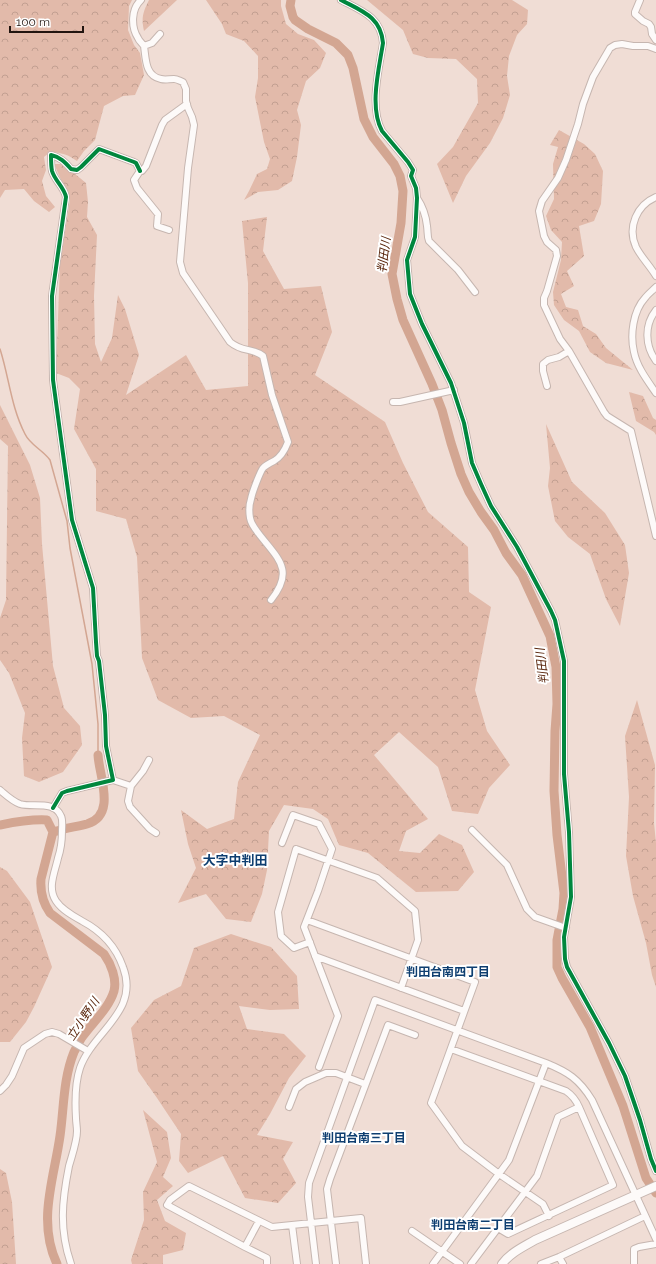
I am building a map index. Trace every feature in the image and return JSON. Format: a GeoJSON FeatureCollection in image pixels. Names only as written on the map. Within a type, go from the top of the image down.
{"type":"FeatureCollection","features":[{"type":"Feature","properties":{"kind":"street"},"geometry":{"type":"LineString","coordinates":[[141,0],[136,4],[133,16],[137,38],[144,46],[149,72],[154,77],[162,80],[175,79],[183,82],[186,89],[187,104],[194,125],[188,168],[180,262],[181,267],[183,273],[230,342],[236,347],[257,352],[263,356],[273,401],[288,442],[281,456],[263,468],[251,500],[250,519],[253,526],[278,559],[283,570],[283,578],[276,594],[271,600]]}},
{"type":"Feature","properties":{"kind":"street"},"geometry":{"type":"LineString","coordinates":[[341,0],[374,20],[379,26],[383,44],[376,96],[376,110],[379,126],[413,170],[411,176],[416,188],[417,198],[415,237],[407,260],[410,294],[422,324],[454,390],[464,423],[472,463],[491,506],[519,551],[555,620],[562,648],[565,679],[564,774],[569,832],[571,897],[562,927],[565,958],[568,967],[625,1076],[656,1172]]}},
{"type":"Feature","properties":{"kind":"street"},"geometry":{"type":"LineString","coordinates":[[640,0],[635,14],[649,24],[652,34],[656,40]]}},
{"type":"Feature","properties":{"kind":"street"},"geometry":{"type":"LineString","coordinates":[[144,46],[152,43],[160,34]]}},
{"type":"Feature","properties":{"kind":"street"},"geometry":{"type":"LineString","coordinates":[[656,50],[648,46],[622,44],[615,45],[610,48],[593,77],[566,160],[558,178],[542,202],[539,211],[544,236],[547,242],[556,250],[557,256],[544,298],[544,305],[560,339],[569,351],[604,412],[607,416],[631,431],[656,536]]}},
{"type":"Feature","properties":{"kind":"street"},"geometry":{"type":"LineString","coordinates":[[169,230],[157,226],[158,214],[137,188],[134,180],[140,171],[142,171],[146,166],[165,120],[187,104]]}},
{"type":"Feature","properties":{"kind":"street"},"geometry":{"type":"LineString","coordinates":[[113,780],[106,746],[105,714],[95,635],[93,588],[72,520],[53,380],[52,296],[66,197],[62,186],[54,176],[51,169],[51,155],[58,157],[71,169],[77,170],[99,149],[136,163],[140,171]]}},
{"type":"Feature","properties":{"kind":"street"},"geometry":{"type":"LineString","coordinates":[[656,196],[646,202],[637,213],[633,227],[636,248],[656,276]]}},
{"type":"Feature","properties":{"kind":"street"},"geometry":{"type":"LineString","coordinates":[[417,198],[422,206],[426,218],[427,235],[429,241],[458,270],[475,292]]}},
{"type":"Feature","properties":{"kind":"street"},"geometry":{"type":"LineString","coordinates":[[656,287],[644,299],[634,319],[633,341],[634,352],[642,372],[656,392]]}},
{"type":"Feature","properties":{"kind":"street"},"geometry":{"type":"LineString","coordinates":[[656,310],[649,322],[647,330],[648,347],[651,355],[656,361]]}},
{"type":"Feature","properties":{"kind":"street"},"geometry":{"type":"LineString","coordinates":[[547,386],[543,371],[543,364],[548,360],[559,357],[569,351]]}},
{"type":"Feature","properties":{"kind":"street"},"geometry":{"type":"LineString","coordinates":[[393,402],[400,402],[454,390]]}},
{"type":"Feature","properties":{"kind":"street"},"geometry":{"type":"LineString","coordinates":[[149,760],[143,771],[131,786],[128,801],[130,807],[150,829],[156,833]]}},
{"type":"Feature","properties":{"kind":"street"},"geometry":{"type":"LineString","coordinates":[[53,808],[62,793],[67,791],[113,780],[131,786]]}},
{"type":"Feature","properties":{"kind":"street"},"geometry":{"type":"LineString","coordinates":[[0,790],[15,802],[22,805],[53,808],[61,816],[61,847],[53,875],[52,895],[57,903],[65,910],[84,922],[114,947],[127,979],[125,1001],[112,1022],[88,1051],[78,1077],[76,1118],[77,1131],[63,1199],[64,1240],[71,1264]]}},
{"type":"Feature","properties":{"kind":"street"},"geometry":{"type":"LineString","coordinates":[[282,843],[293,815],[319,824],[332,849],[304,928],[338,1016],[319,1067]]}},
{"type":"Feature","properties":{"kind":"street"},"geometry":{"type":"LineString","coordinates":[[472,830],[506,865],[520,896],[531,914],[535,917],[562,927]]}},
{"type":"Feature","properties":{"kind":"street"},"geometry":{"type":"LineString","coordinates":[[310,942],[294,948],[281,936],[278,912],[296,849],[377,878],[415,911],[418,940],[401,988]]}},
{"type":"Feature","properties":{"kind":"street"},"geometry":{"type":"LineString","coordinates":[[307,920],[475,982],[432,1103],[462,1146],[543,1204],[549,1216]]}},
{"type":"Feature","properties":{"kind":"street"},"geometry":{"type":"LineString","coordinates":[[315,956],[464,1011]]}},
{"type":"Feature","properties":{"kind":"street"},"geometry":{"type":"LineString","coordinates":[[316,1264],[308,1197],[309,1183],[313,1168],[375,1000],[546,1063],[572,1076],[584,1087],[656,1238]]}},
{"type":"Feature","properties":{"kind":"street"},"geometry":{"type":"LineString","coordinates":[[336,1264],[332,1220],[327,1189],[388,1025],[415,1035]]}},
{"type":"Feature","properties":{"kind":"street"},"geometry":{"type":"LineString","coordinates":[[0,1090],[6,1085],[12,1076],[24,1048],[45,1034],[52,1032],[59,1034],[88,1051]]}},
{"type":"Feature","properties":{"kind":"street"},"geometry":{"type":"LineString","coordinates":[[451,1049],[566,1091],[576,1101],[613,1185],[508,1234],[498,1228]]}},
{"type":"Feature","properties":{"kind":"street"},"geometry":{"type":"LineString","coordinates":[[433,1264],[509,1160],[546,1063]]}},
{"type":"Feature","properties":{"kind":"street"},"geometry":{"type":"LineString","coordinates":[[289,1107],[296,1089],[320,1074],[336,1073],[365,1084]]}},
{"type":"Feature","properties":{"kind":"street"},"geometry":{"type":"LineString","coordinates":[[471,1264],[537,1176],[558,1117],[579,1107]]}},
{"type":"Feature","properties":{"kind":"street"},"geometry":{"type":"LineString","coordinates":[[268,1264],[267,1258],[167,1205],[170,1200],[189,1186],[272,1227],[361,1218],[366,1264]]}},
{"type":"Feature","properties":{"kind":"street"},"geometry":{"type":"LineString","coordinates":[[502,1264],[519,1249],[535,1240],[656,1186]]}},
{"type":"Feature","properties":{"kind":"street"},"geometry":{"type":"LineString","coordinates":[[541,1264],[645,1216]]}},
{"type":"Feature","properties":{"kind":"street"},"geometry":{"type":"LineString","coordinates":[[245,1247],[259,1221]]}},
{"type":"Feature","properties":{"kind":"street"},"geometry":{"type":"LineString","coordinates":[[292,1225],[297,1264]]}},
{"type":"Feature","properties":{"kind":"street"},"geometry":{"type":"LineString","coordinates":[[412,1231],[460,1264]]}},
{"type":"Feature","properties":{"kind":"street"},"geometry":{"type":"LineString","coordinates":[[634,1264],[634,1249],[639,1246],[656,1244]]}},
{"type":"Feature","properties":{"kind":"street"},"geometry":{"type":"LineString","coordinates":[[559,1257],[563,1264]]}},
{"type":"Feature","properties":{"kind":"green space"},"geometry":{"type":"Polygon","coordinates":[[[0,0],[132,0],[129,6],[128,30],[134,45],[140,53],[144,75],[135,95],[123,96],[104,106],[95,140],[77,161],[67,155],[54,152],[50,152],[44,157],[46,170],[42,181],[46,196],[55,207],[49,212],[34,201],[24,189],[5,190],[0,198],[0,0]]]}},
{"type":"Feature","properties":{"kind":"green space"},"geometry":{"type":"Polygon","coordinates":[[[149,0],[177,0],[144,31],[143,15],[149,0]]]}},
{"type":"Feature","properties":{"kind":"green space"},"geometry":{"type":"Polygon","coordinates":[[[206,0],[281,0],[281,6],[286,24],[298,34],[314,40],[326,53],[320,68],[306,81],[297,110],[301,125],[292,181],[278,190],[258,192],[244,200],[257,174],[267,169],[270,159],[264,142],[255,97],[258,78],[258,56],[244,41],[226,34],[222,24],[206,0]]]}},
{"type":"Feature","properties":{"kind":"green space"},"geometry":{"type":"Polygon","coordinates":[[[367,0],[512,0],[528,10],[527,24],[517,35],[509,56],[507,76],[510,95],[503,118],[490,143],[466,176],[453,203],[437,164],[453,147],[478,103],[477,79],[456,59],[428,58],[413,54],[403,30],[367,0]]]}},
{"type":"Feature","properties":{"kind":"green space"},"geometry":{"type":"Polygon","coordinates":[[[559,130],[584,144],[595,154],[603,171],[601,204],[594,221],[579,226],[584,256],[567,271],[574,286],[561,294],[566,307],[578,310],[583,326],[596,334],[606,348],[633,370],[606,363],[590,352],[579,331],[564,320],[554,305],[553,292],[561,260],[562,242],[551,230],[546,216],[554,199],[553,164],[558,147],[550,145],[559,130]]]}},
{"type":"Feature","properties":{"kind":"green space"},"geometry":{"type":"Polygon","coordinates":[[[54,164],[63,164],[86,183],[88,202],[87,217],[97,235],[94,296],[95,344],[101,362],[112,338],[118,295],[125,309],[139,355],[126,395],[186,355],[206,390],[248,386],[248,283],[242,221],[267,217],[263,251],[284,289],[321,286],[332,332],[315,375],[385,422],[403,463],[428,512],[468,547],[469,592],[491,607],[475,690],[487,731],[510,765],[489,788],[478,814],[452,811],[438,767],[399,732],[374,755],[428,819],[406,831],[399,851],[420,853],[439,834],[462,845],[474,872],[458,891],[416,892],[368,853],[339,845],[328,819],[313,809],[284,805],[269,831],[267,870],[262,894],[251,922],[226,919],[206,894],[178,903],[196,868],[188,844],[181,810],[207,829],[234,819],[238,782],[260,735],[224,716],[191,718],[158,700],[142,658],[137,557],[126,519],[96,511],[96,469],[74,429],[80,389],[69,378],[56,373],[60,263],[70,200],[54,164]]]}},
{"type":"Feature","properties":{"kind":"green space"},"geometry":{"type":"Polygon","coordinates":[[[629,392],[643,396],[653,418],[656,420],[656,435],[654,432],[636,421],[629,392]]]}},
{"type":"Feature","properties":{"kind":"green space"},"geometry":{"type":"Polygon","coordinates":[[[0,405],[30,465],[40,498],[42,544],[53,666],[64,708],[80,726],[82,745],[63,772],[39,782],[24,776],[22,738],[25,713],[9,673],[0,660],[0,618],[6,600],[8,446],[0,439],[0,405]]]}},
{"type":"Feature","properties":{"kind":"green space"},"geometry":{"type":"Polygon","coordinates":[[[546,424],[572,482],[605,513],[625,545],[629,573],[620,626],[606,599],[590,554],[568,537],[555,521],[548,486],[550,468],[546,424]]]}},
{"type":"Feature","properties":{"kind":"green space"},"geometry":{"type":"Polygon","coordinates":[[[637,700],[655,765],[654,823],[656,843],[656,987],[633,896],[626,856],[629,797],[625,736],[637,700]]]}},
{"type":"Feature","properties":{"kind":"green space"},"geometry":{"type":"Polygon","coordinates":[[[0,867],[7,871],[30,902],[52,967],[26,1022],[10,1042],[0,1042],[0,867]]]}},
{"type":"Feature","properties":{"kind":"green space"},"geometry":{"type":"Polygon","coordinates":[[[231,934],[271,947],[297,976],[299,1009],[270,1010],[239,1006],[247,1029],[284,1034],[306,1056],[289,1078],[257,1135],[293,1142],[283,1159],[296,1183],[278,1203],[245,1198],[223,1156],[188,1173],[179,1161],[181,1134],[138,1071],[131,1028],[154,1000],[181,986],[194,948],[231,934]]]}},
{"type":"Feature","properties":{"kind":"green space"},"geometry":{"type":"Polygon","coordinates":[[[143,1110],[167,1132],[171,1158],[163,1177],[173,1186],[157,1200],[165,1221],[186,1233],[183,1250],[163,1255],[163,1264],[132,1264],[131,1260],[144,1220],[143,1192],[157,1162],[143,1110]]]}},
{"type":"Feature","properties":{"kind":"green space"},"geometry":{"type":"Polygon","coordinates":[[[0,1169],[6,1173],[12,1202],[16,1264],[0,1264],[0,1169]]]}},
{"type":"Feature","properties":{"kind":"waterway","name":"判田川"},"geometry":{"type":"LineString","coordinates":[[291,0],[290,6],[295,20],[308,29],[336,43],[348,55],[353,68],[364,119],[373,137],[394,164],[400,176],[403,191],[401,223],[392,274],[403,320],[442,410],[461,474],[469,492],[494,530],[506,553],[522,575],[550,636],[556,667],[557,704],[554,791],[557,835],[564,893],[563,909],[557,940],[557,967],[590,1027],[623,1106],[646,1178],[656,1193]]}},
{"type":"Feature","properties":{"kind":"waterway"},"geometry":{"type":"LineString","coordinates":[[0,349],[13,403],[20,424],[27,438],[50,460],[67,521],[70,548],[92,664],[98,724],[98,755]]}},
{"type":"Feature","properties":{"kind":"waterway","name":"立小野川"},"geometry":{"type":"LineString","coordinates":[[54,832],[87,824],[96,819],[102,812],[104,794],[98,755]]}},
{"type":"Feature","properties":{"kind":"waterway"},"geometry":{"type":"LineString","coordinates":[[0,825],[29,820],[47,820],[53,832]]}},
{"type":"Feature","properties":{"kind":"waterway","name":"立小野川"},"geometry":{"type":"LineString","coordinates":[[53,832],[41,879],[41,888],[44,901],[50,913],[104,954],[111,967],[115,982],[112,997],[105,1009],[80,1040],[70,1062],[64,1094],[60,1136],[49,1200],[48,1232],[51,1248],[57,1264]]}},
{"type":"Feature","properties":{"kind":"cycle path"},"geometry":{"type":"LineString","coordinates":[[341,0],[369,16],[379,27],[383,43],[376,88],[376,111],[378,121],[382,131],[413,170],[411,176],[416,188],[417,198],[415,237],[407,260],[410,294],[422,324],[451,383],[464,423],[472,463],[481,484],[491,506],[517,547],[555,620],[564,661],[564,774],[569,832],[571,897],[564,937],[565,959],[567,967],[609,1043],[625,1076],[656,1171]]}},
{"type":"Feature","properties":{"kind":"cycle path"},"geometry":{"type":"LineString","coordinates":[[53,808],[62,793],[113,780],[106,746],[105,715],[99,661],[97,656],[93,588],[72,520],[53,380],[52,296],[66,197],[52,171],[51,155],[62,160],[71,169],[77,170],[99,149],[136,163],[140,171]]}},
{"type":"Feature","properties":{"kind":"district","name":"大字中判田"},"geometry":{"type":"Point","coordinates":[235,860]}},
{"type":"Feature","properties":{"kind":"district","name":"判田台南四丁目"},"geometry":{"type":"Point","coordinates":[448,972]}},
{"type":"Feature","properties":{"kind":"district","name":"判田台南三丁目"},"geometry":{"type":"Point","coordinates":[364,1138]}},
{"type":"Feature","properties":{"kind":"district","name":"判田台南二丁目"},"geometry":{"type":"Point","coordinates":[473,1225]}}]}
